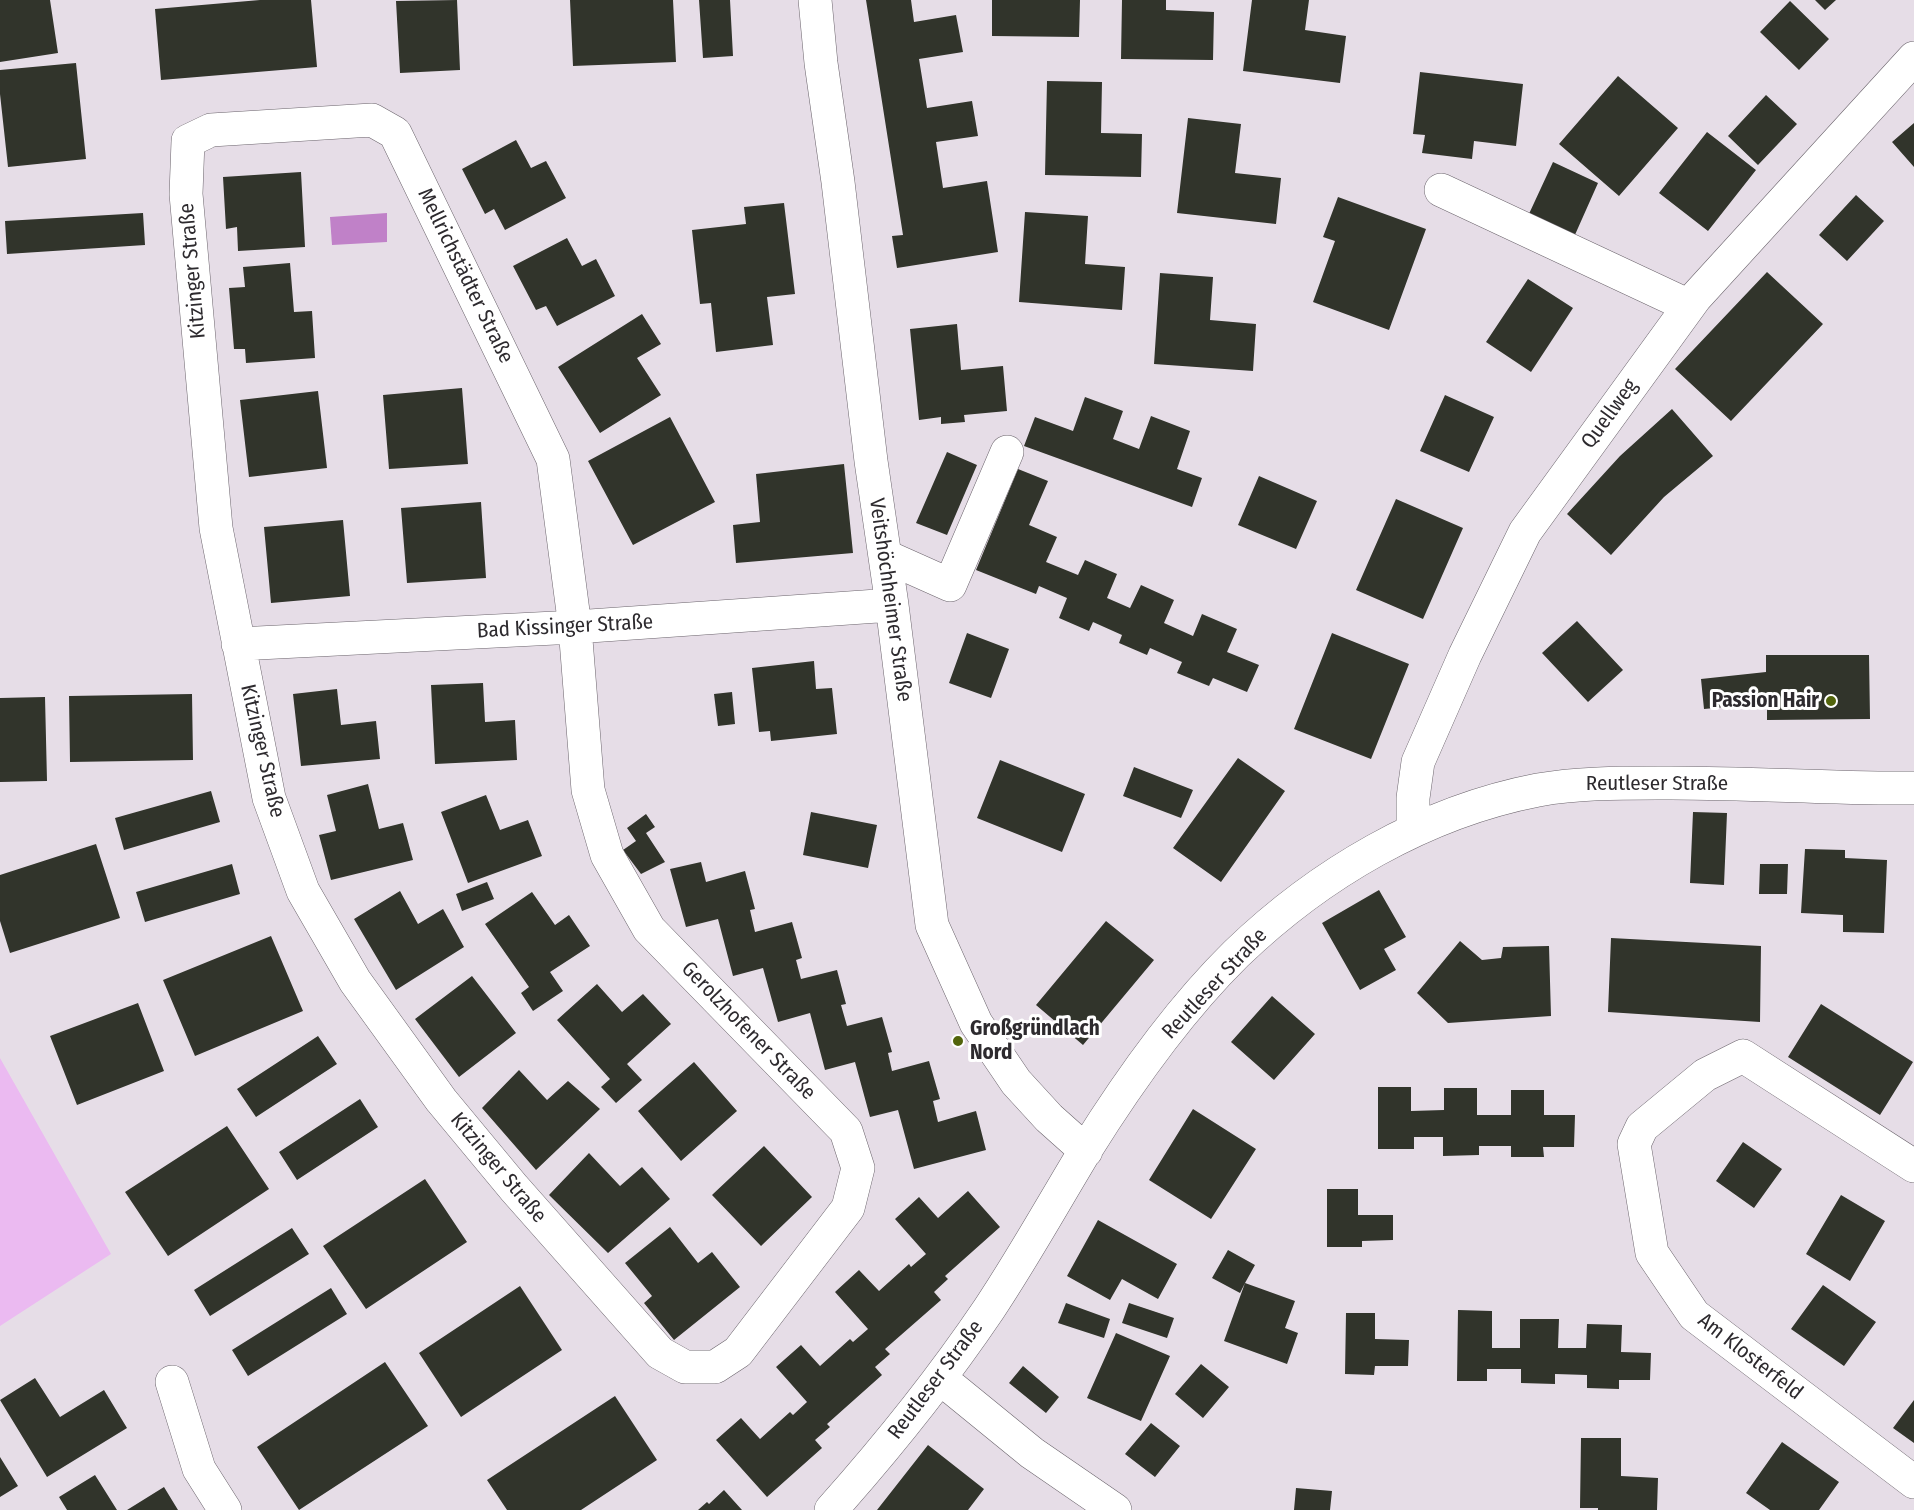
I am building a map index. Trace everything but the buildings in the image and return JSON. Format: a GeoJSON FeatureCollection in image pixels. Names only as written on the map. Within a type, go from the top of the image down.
{"type":"FeatureCollection","features":[{"type":"Feature","properties":{"kind":"street","name":"Veitshöchheimer Straße"},"geometry":{"type":"LineString","coordinates":[[815,0],[932,925],[976,1023],[1016,1082],[1049,1118],[1086,1151]]}},
{"type":"Feature","properties":{"kind":"street","name":"Quellweg"},"geometry":{"type":"LineString","coordinates":[[1413,831],[1413,798],[1418,762],[1465,655],[1525,532],[1689,306],[1914,58]]}},
{"type":"Feature","properties":{"kind":"street","name":"Mellrichstädter Straße"},"geometry":{"type":"LineString","coordinates":[[188,141],[211,130],[372,120],[396,133],[553,459],[575,627]]}},
{"type":"Feature","properties":{"kind":"street","name":"Kitzinger Straße"},"geometry":{"type":"LineString","coordinates":[[188,141],[186,194],[216,528],[269,798],[303,891],[355,981],[441,1100],[514,1188],[660,1353],[685,1367]]}},
{"type":"Feature","properties":{"kind":"street"},"geometry":{"type":"LineString","coordinates":[[1441,190],[1689,306]]}},
{"type":"Feature","properties":{"kind":"street"},"geometry":{"type":"LineString","coordinates":[[885,556],[950,585],[1007,452]]}},
{"type":"Feature","properties":{"kind":"street","name":"Bad Kissinger Straße"},"geometry":{"type":"LineString","coordinates":[[238,644],[575,627],[892,605]]}},
{"type":"Feature","properties":{"kind":"street","name":"Gerolzhofener Straße"},"geometry":{"type":"LineString","coordinates":[[575,627],[588,790],[607,855],[649,929],[846,1131],[858,1168],[848,1208],[738,1352],[715,1367],[685,1367]]}},
{"type":"Feature","properties":{"kind":"street","name":"Reutleser Straße"},"geometry":{"type":"LineString","coordinates":[[831,1510],[871,1465],[940,1378],[989,1309],[1086,1151],[1132,1080],[1168,1032],[1234,956],[1269,924],[1307,895],[1384,845],[1413,831],[1462,811],[1536,791],[1577,785],[1702,783],[1914,788]]}},
{"type":"Feature","properties":{"kind":"street","name":"Am Klosterfeld"},"geometry":{"type":"LineString","coordinates":[[1914,1166],[1743,1056],[1705,1075],[1642,1127],[1634,1144],[1652,1253],[1694,1315],[1914,1482]]}},
{"type":"Feature","properties":{"kind":"street"},"geometry":{"type":"LineString","coordinates":[[940,1378],[1032,1453],[1115,1510]]}},
{"type":"Feature","properties":{"kind":"street"},"geometry":{"type":"LineString","coordinates":[[172,1382],[199,1469],[225,1510]]}},
{"type":"Feature","properties":{"kind":"shaded area"},"geometry":{"type":"Polygon","coordinates":[[[387,213],[387,242],[332,245],[330,217],[387,213]]]}},
{"type":"Feature","properties":{"kind":"shaded area"},"geometry":{"type":"Polygon","coordinates":[[[0,1058],[111,1254],[0,1326],[0,1058]]]}},
{"type":"Feature","properties":{"kind":"place","name":"Passion Hair"},"geometry":{"type":"Point","coordinates":[1831,701]}},
{"type":"Feature","properties":{"kind":"place","name":"Großgründlach Nord"},"geometry":{"type":"Point","coordinates":[958,1041]}}]}
